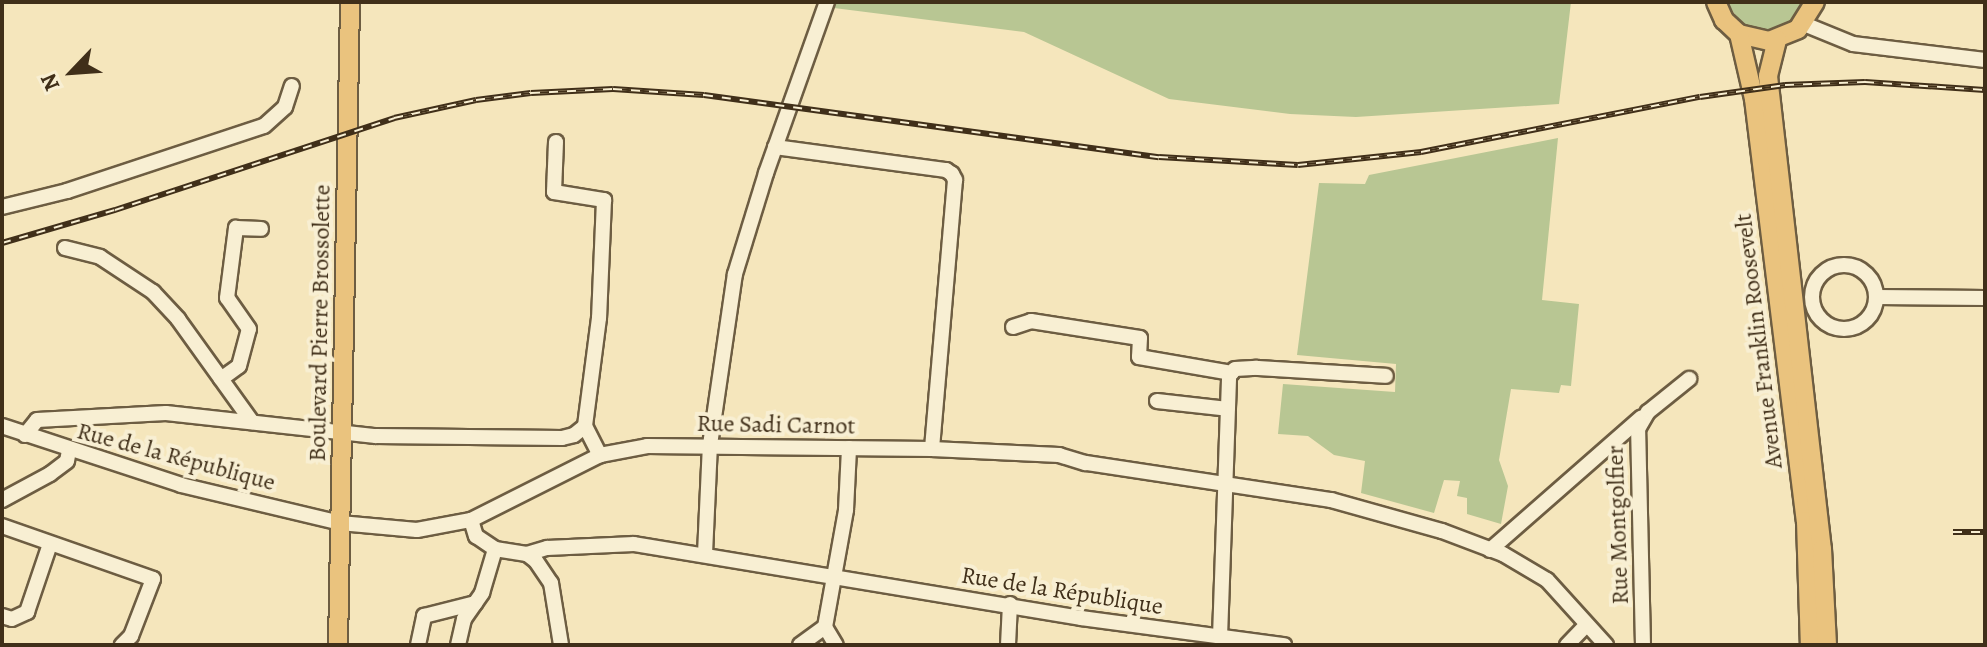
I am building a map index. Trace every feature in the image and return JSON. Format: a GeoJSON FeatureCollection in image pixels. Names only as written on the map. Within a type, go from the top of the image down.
{"type":"FeatureCollection","features":[{"type":"Feature","properties":{"kind":"main road","name":"Boulevard Pierre Brossolette"},"geometry":{"type":"LineString","coordinates":[[338,645],[350,2]]}},
{"type":"Feature","properties":{"kind":"main road"},"geometry":{"type":"LineString","coordinates":[[1716,2],[1724,20],[1739,34],[1753,40],[1777,40],[1804,24],[1815,2]]}},
{"type":"Feature","properties":{"kind":"main road","name":"Avenue Franklin Roosevelt"},"geometry":{"type":"LineString","coordinates":[[1739,34],[1754,99],[1806,521],[1810,645]]}},
{"type":"Feature","properties":{"kind":"main road","name":"Avenue Franklin Roosevelt"},"geometry":{"type":"LineString","coordinates":[[1777,40],[1768,76],[1822,549],[1827,645]]}},
{"type":"Feature","properties":{"kind":"street"},"geometry":{"type":"LineString","coordinates":[[705,554],[710,445],[735,274],[775,147],[827,2]]}},
{"type":"Feature","properties":{"kind":"street"},"geometry":{"type":"LineString","coordinates":[[1804,24],[1853,44],[1985,60]]}},
{"type":"Feature","properties":{"kind":"street"},"geometry":{"type":"LineString","coordinates":[[2,207],[39,200],[264,126],[285,107],[292,86]]}},
{"type":"Feature","properties":{"kind":"street"},"geometry":{"type":"LineString","coordinates":[[556,142],[554,192],[604,200],[599,318],[585,426],[600,455]]}},
{"type":"Feature","properties":{"kind":"street"},"geometry":{"type":"LineString","coordinates":[[775,147],[946,170],[952,174],[955,180],[932,449]]}},
{"type":"Feature","properties":{"kind":"street"},"geometry":{"type":"LineString","coordinates":[[221,379],[239,366],[249,329],[227,298],[236,228],[261,229]]}},
{"type":"Feature","properties":{"kind":"street"},"geometry":{"type":"LineString","coordinates":[[65,248],[100,257],[153,292],[178,319],[252,422]]}},
{"type":"Feature","properties":{"kind":"street"},"geometry":{"type":"LineString","coordinates":[[1842,264],[1862,270],[1870,277],[1877,297],[1869,317],[1851,328],[1830,326],[1815,311],[1812,300],[1816,280],[1832,266],[1842,264]]}},
{"type":"Feature","properties":{"kind":"street"},"geometry":{"type":"LineString","coordinates":[[1877,297],[1985,298]]}},
{"type":"Feature","properties":{"kind":"street"},"geometry":{"type":"LineString","coordinates":[[1013,327],[1031,321],[1140,338],[1139,357],[1232,373]]}},
{"type":"Feature","properties":{"kind":"street"},"geometry":{"type":"LineString","coordinates":[[1220,637],[1232,373],[1235,369],[1257,368],[1386,376]]}},
{"type":"Feature","properties":{"kind":"street"},"geometry":{"type":"LineString","coordinates":[[1490,550],[1689,379]]}},
{"type":"Feature","properties":{"kind":"street"},"geometry":{"type":"LineString","coordinates":[[1157,401],[1228,409]]}},
{"type":"Feature","properties":{"kind":"street","name":"Rue Montgolfier"},"geometry":{"type":"LineString","coordinates":[[1643,645],[1636,446],[1638,429],[1648,412]]}},
{"type":"Feature","properties":{"kind":"street"},"geometry":{"type":"LineString","coordinates":[[25,435],[37,420],[166,413],[342,434],[562,438],[574,435],[585,426]]}},
{"type":"Feature","properties":{"kind":"street","name":"Rue de la République"},"geometry":{"type":"LineString","coordinates":[[2,426],[69,451],[181,485],[340,523]]}},
{"type":"Feature","properties":{"kind":"street","name":"Rue Sadi Carnot"},"geometry":{"type":"LineString","coordinates":[[340,523],[417,530],[471,520],[600,455],[647,446],[1039,452],[1086,463],[1331,500],[1442,531],[1490,550],[1547,580],[1606,645]]}},
{"type":"Feature","properties":{"kind":"street"},"geometry":{"type":"LineString","coordinates":[[836,645],[825,627],[846,510],[849,448]]}},
{"type":"Feature","properties":{"kind":"street"},"geometry":{"type":"LineString","coordinates":[[2,500],[50,474],[67,461],[69,451]]}},
{"type":"Feature","properties":{"kind":"street"},"geometry":{"type":"LineString","coordinates":[[458,645],[464,619],[482,593],[495,549],[476,536],[471,520]]}},
{"type":"Feature","properties":{"kind":"street"},"geometry":{"type":"LineString","coordinates":[[2,526],[153,579],[131,636],[122,645]]}},
{"type":"Feature","properties":{"kind":"street"},"geometry":{"type":"LineString","coordinates":[[2,616],[12,619],[27,612],[50,544]]}},
{"type":"Feature","properties":{"kind":"street","name":"Rue de la République"},"geometry":{"type":"LineString","coordinates":[[495,549],[527,554],[547,548],[634,544],[834,578],[1284,645]]}},
{"type":"Feature","properties":{"kind":"street"},"geometry":{"type":"LineString","coordinates":[[527,554],[551,583],[561,645]]}},
{"type":"Feature","properties":{"kind":"street"},"geometry":{"type":"LineString","coordinates":[[418,645],[424,616],[475,603]]}},
{"type":"Feature","properties":{"kind":"street"},"geometry":{"type":"LineString","coordinates":[[1008,645],[1010,604]]}},
{"type":"Feature","properties":{"kind":"street"},"geometry":{"type":"LineString","coordinates":[[1567,645],[1586,625]]}},
{"type":"Feature","properties":{"kind":"street"},"geometry":{"type":"LineString","coordinates":[[800,645],[825,627]]}},
{"type":"Feature","properties":{"kind":"green space"},"geometry":{"type":"Polygon","coordinates":[[[836,2],[1571,2],[1559,104],[1356,117],[1290,114],[1169,99],[1024,32],[834,8],[836,2]]]}},
{"type":"Feature","properties":{"kind":"green space"},"geometry":{"type":"Polygon","coordinates":[[[1726,2],[1805,2],[1789,25],[1766,32],[1742,24],[1726,2]]]}},
{"type":"Feature","properties":{"kind":"green space"},"geometry":{"type":"Polygon","coordinates":[[[1558,138],[1542,300],[1579,304],[1571,386],[1561,385],[1559,393],[1511,389],[1499,460],[1508,486],[1501,524],[1467,514],[1467,498],[1457,496],[1460,481],[1444,480],[1434,513],[1361,493],[1365,461],[1334,455],[1308,436],[1278,434],[1283,384],[1395,392],[1396,364],[1297,355],[1319,183],[1365,184],[1369,175],[1558,138]]]}},
{"type":"Feature","properties":{"kind":"railway"},"geometry":{"type":"LineString","coordinates":[[2,243],[115,210],[394,118],[476,100],[531,93],[613,89],[704,95],[1159,157],[1298,165],[1421,152],[1700,97],[1785,85],[1865,82],[1985,90]]}},
{"type":"Feature","properties":{"kind":"railway"},"geometry":{"type":"LineString","coordinates":[[1953,532],[1985,532]]}}]}
